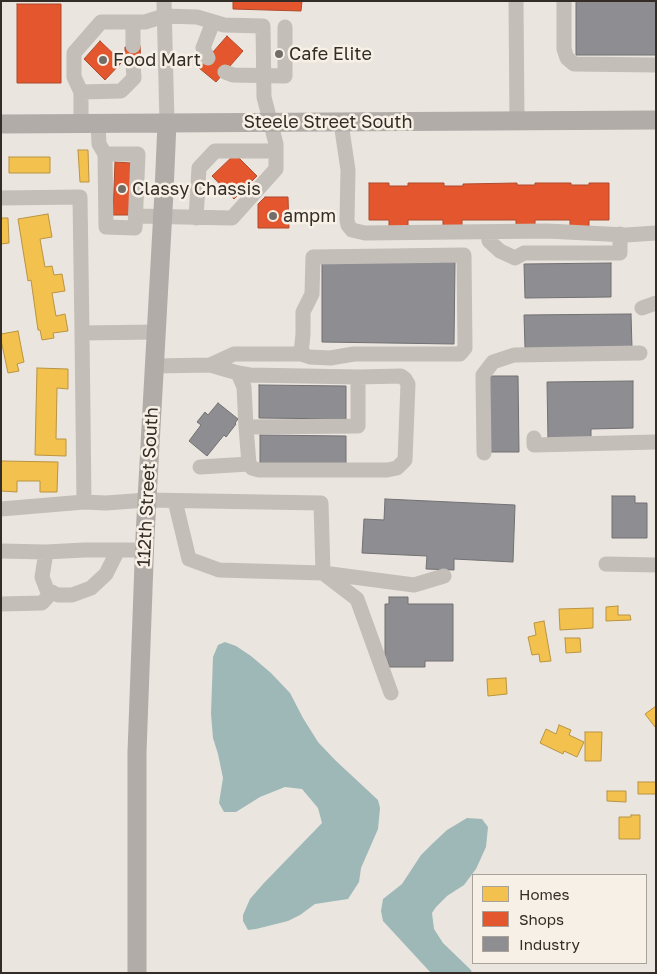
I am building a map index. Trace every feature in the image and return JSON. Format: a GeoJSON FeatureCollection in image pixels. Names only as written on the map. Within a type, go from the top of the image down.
{"type":"FeatureCollection","features":[{"type":"Feature","properties":{"kind":"main road","name":"Steele Street South"},"geometry":{"type":"LineString","coordinates":[[1,124],[656,120]]}},
{"type":"Feature","properties":{"kind":"main road","name":"112th Street South"},"geometry":{"type":"LineString","coordinates":[[137,973],[137,752],[147,500],[167,123]]}},
{"type":"Feature","properties":{"kind":"street"},"geometry":{"type":"LineString","coordinates":[[516,1],[517,121]]}},
{"type":"Feature","properties":{"kind":"street"},"geometry":{"type":"LineString","coordinates":[[564,1],[564,49],[567,58],[574,64],[656,65]]}},
{"type":"Feature","properties":{"kind":"street"},"geometry":{"type":"LineString","coordinates":[[105,154],[138,154],[135,228],[106,227],[105,154],[90,123],[74,77],[74,53],[101,22],[145,22],[164,9],[224,25],[263,26],[268,76]]}},
{"type":"Feature","properties":{"kind":"street","name":"112th Street South"},"geometry":{"type":"LineString","coordinates":[[164,9],[167,123]]}},
{"type":"Feature","properties":{"kind":"street"},"geometry":{"type":"LineString","coordinates":[[133,22],[133,46]]}},
{"type":"Feature","properties":{"kind":"street"},"geometry":{"type":"LineString","coordinates":[[208,58],[203,48],[213,22]]}},
{"type":"Feature","properties":{"kind":"street"},"geometry":{"type":"LineString","coordinates":[[136,216],[232,218],[276,169],[276,144],[264,97],[278,27]]}},
{"type":"Feature","properties":{"kind":"street"},"geometry":{"type":"LineString","coordinates":[[80,92],[121,91],[134,78],[133,64]]}},
{"type":"Feature","properties":{"kind":"street"},"geometry":{"type":"LineString","coordinates":[[225,72],[232,75],[268,76]]}},
{"type":"Feature","properties":{"kind":"street"},"geometry":{"type":"LineString","coordinates":[[341,123],[348,170],[347,220],[352,230],[365,233],[547,231],[620,234],[656,232]]}},
{"type":"Feature","properties":{"kind":"street"},"geometry":{"type":"LineString","coordinates":[[196,218],[199,168],[215,151],[276,151]]}},
{"type":"Feature","properties":{"kind":"street"},"geometry":{"type":"LineString","coordinates":[[1,198],[80,197],[84,502]]}},
{"type":"Feature","properties":{"kind":"street"},"geometry":{"type":"LineString","coordinates":[[488,232],[490,241],[500,251],[515,258],[524,253],[620,253],[620,234]]}},
{"type":"Feature","properties":{"kind":"street"},"geometry":{"type":"LineString","coordinates":[[210,365],[234,354],[302,354],[310,357],[330,358],[354,354],[460,354],[466,348],[464,255],[313,257],[312,294],[303,312],[302,354]]}},
{"type":"Feature","properties":{"kind":"street"},"geometry":{"type":"LineString","coordinates":[[82,333],[156,332]]}},
{"type":"Feature","properties":{"kind":"street"},"geometry":{"type":"LineString","coordinates":[[484,453],[483,375],[493,362],[514,355],[640,353]]}},
{"type":"Feature","properties":{"kind":"street"},"geometry":{"type":"LineString","coordinates":[[154,366],[210,365],[250,375],[401,376],[408,384],[405,460],[397,468],[387,470],[259,470],[252,468],[249,464],[244,387],[238,373]]}},
{"type":"Feature","properties":{"kind":"street"},"geometry":{"type":"LineString","coordinates":[[246,427],[358,426],[358,377]]}},
{"type":"Feature","properties":{"kind":"street"},"geometry":{"type":"LineString","coordinates":[[534,438],[534,445],[656,442]]}},
{"type":"Feature","properties":{"kind":"street"},"geometry":{"type":"LineString","coordinates":[[200,467],[249,464]]}},
{"type":"Feature","properties":{"kind":"street"},"geometry":{"type":"LineString","coordinates":[[1,509],[84,502],[106,503],[147,500],[321,503],[323,573]]}},
{"type":"Feature","properties":{"kind":"street"},"geometry":{"type":"LineString","coordinates":[[175,500],[189,560],[219,570],[323,573],[414,585],[444,576]]}},
{"type":"Feature","properties":{"kind":"street"},"geometry":{"type":"LineString","coordinates":[[46,552],[42,577],[47,590],[58,595],[72,595],[91,588],[106,574],[118,550]]}},
{"type":"Feature","properties":{"kind":"street"},"geometry":{"type":"LineString","coordinates":[[1,551],[145,550]]}},
{"type":"Feature","properties":{"kind":"street"},"geometry":{"type":"LineString","coordinates":[[606,564],[656,565]]}},
{"type":"Feature","properties":{"kind":"street"},"geometry":{"type":"LineString","coordinates":[[323,573],[357,599],[391,693]]}},
{"type":"Feature","properties":{"kind":"street"},"geometry":{"type":"LineString","coordinates":[[1,604],[42,603],[52,592]]}},
{"type":"Feature","properties":{"kind":"water"},"geometry":{"type":"Polygon","coordinates":[[[225,642],[236,646],[251,656],[290,693],[318,742],[378,800],[380,808],[378,829],[361,868],[359,882],[348,899],[315,904],[288,921],[248,930],[243,921],[243,915],[250,899],[322,823],[318,808],[302,789],[285,787],[260,797],[236,812],[224,812],[219,803],[223,778],[213,738],[211,714],[213,657],[218,645],[225,642]]]}},
{"type":"Feature","properties":{"kind":"water"},"geometry":{"type":"Polygon","coordinates":[[[467,818],[482,819],[488,827],[486,847],[476,869],[464,885],[447,896],[432,913],[434,929],[443,943],[472,973],[431,973],[383,921],[381,911],[383,899],[402,884],[421,855],[447,830],[467,818]]]}},
{"type":"Feature","properties":{"kind":"building: Homes"},"geometry":{"type":"Polygon","coordinates":[[[78,150],[88,150],[89,182],[80,182],[78,150]]]}},
{"type":"Feature","properties":{"kind":"building: Homes"},"geometry":{"type":"Polygon","coordinates":[[[9,157],[50,157],[50,173],[9,173],[9,157]]]}},
{"type":"Feature","properties":{"kind":"building: Homes"},"geometry":{"type":"Polygon","coordinates":[[[48,214],[52,237],[40,239],[45,267],[52,266],[54,275],[62,274],[65,291],[52,293],[56,316],[65,314],[68,331],[53,333],[54,338],[42,340],[40,330],[38,330],[31,280],[28,281],[18,219],[48,214]]]}},
{"type":"Feature","properties":{"kind":"building: Homes"},"geometry":{"type":"Polygon","coordinates":[[[1,218],[8,218],[9,243],[1,244],[1,218]]]}},
{"type":"Feature","properties":{"kind":"building: Homes"},"geometry":{"type":"Polygon","coordinates":[[[18,331],[24,362],[17,364],[19,371],[8,373],[1,334],[18,331]]]}},
{"type":"Feature","properties":{"kind":"building: Homes"},"geometry":{"type":"Polygon","coordinates":[[[37,368],[68,369],[68,389],[57,388],[56,439],[66,439],[66,456],[35,455],[37,368]]]}},
{"type":"Feature","properties":{"kind":"building: Homes"},"geometry":{"type":"Polygon","coordinates":[[[1,461],[58,462],[57,492],[40,492],[40,481],[17,481],[17,492],[1,491],[1,461]]]}},
{"type":"Feature","properties":{"kind":"building: Homes"},"geometry":{"type":"Polygon","coordinates":[[[618,606],[618,615],[630,615],[631,620],[606,621],[606,607],[618,606]]]}},
{"type":"Feature","properties":{"kind":"building: Homes"},"geometry":{"type":"Polygon","coordinates":[[[593,608],[593,628],[560,630],[559,609],[593,608]]]}},
{"type":"Feature","properties":{"kind":"building: Homes"},"geometry":{"type":"Polygon","coordinates":[[[544,621],[551,661],[540,662],[539,654],[532,655],[528,637],[536,635],[534,623],[544,621]]]}},
{"type":"Feature","properties":{"kind":"building: Homes"},"geometry":{"type":"Polygon","coordinates":[[[565,638],[580,638],[581,652],[566,653],[565,638]]]}},
{"type":"Feature","properties":{"kind":"building: Homes"},"geometry":{"type":"Polygon","coordinates":[[[506,678],[507,694],[488,696],[487,679],[506,678]]]}},
{"type":"Feature","properties":{"kind":"building: Homes"},"geometry":{"type":"Polygon","coordinates":[[[656,706],[656,726],[655,727],[645,714],[656,706]]]}},
{"type":"Feature","properties":{"kind":"building: Homes"},"geometry":{"type":"Polygon","coordinates":[[[559,725],[571,730],[569,735],[584,742],[577,757],[564,751],[563,754],[540,743],[546,729],[556,734],[559,725]]]}},
{"type":"Feature","properties":{"kind":"building: Homes"},"geometry":{"type":"Polygon","coordinates":[[[585,732],[602,732],[601,761],[585,761],[585,732]]]}},
{"type":"Feature","properties":{"kind":"building: Homes"},"geometry":{"type":"Polygon","coordinates":[[[638,782],[656,782],[656,794],[638,794],[638,782]]]}},
{"type":"Feature","properties":{"kind":"building: Homes"},"geometry":{"type":"Polygon","coordinates":[[[607,791],[626,791],[626,802],[607,801],[607,791]]]}},
{"type":"Feature","properties":{"kind":"building: Homes"},"geometry":{"type":"Polygon","coordinates":[[[631,815],[640,815],[640,839],[619,839],[619,817],[631,817],[631,815]]]}},
{"type":"Feature","properties":{"kind":"building: Shops"},"geometry":{"type":"Polygon","coordinates":[[[233,1],[302,1],[301,11],[233,9],[233,1]]]}},
{"type":"Feature","properties":{"kind":"building: Shops"},"geometry":{"type":"Polygon","coordinates":[[[17,4],[61,4],[61,83],[17,83],[17,4]]]}},
{"type":"Feature","properties":{"kind":"building: Shops"},"geometry":{"type":"Polygon","coordinates":[[[227,36],[243,51],[216,82],[199,68],[227,36]]]}},
{"type":"Feature","properties":{"kind":"building: Shops","name":"Food Mart"},"geometry":{"type":"Polygon","coordinates":[[[100,41],[122,62],[105,80],[84,59],[100,41]]]}},
{"type":"Feature","properties":{"kind":"building: Shops"},"geometry":{"type":"Polygon","coordinates":[[[140,46],[141,64],[125,64],[125,47],[140,46]]]}},
{"type":"Feature","properties":{"kind":"building: Shops"},"geometry":{"type":"Polygon","coordinates":[[[235,154],[257,176],[234,199],[212,176],[235,154]]]}},
{"type":"Feature","properties":{"kind":"building: Shops","name":"Classy Chassis"},"geometry":{"type":"Polygon","coordinates":[[[115,162],[131,163],[129,215],[113,215],[115,162]]]}},
{"type":"Feature","properties":{"kind":"building: Shops"},"geometry":{"type":"Polygon","coordinates":[[[369,183],[389,183],[389,186],[408,186],[408,183],[444,183],[444,186],[463,186],[463,184],[517,183],[517,185],[535,185],[535,183],[571,183],[571,185],[589,185],[589,183],[609,183],[609,220],[589,220],[589,229],[570,229],[570,220],[535,220],[535,229],[516,229],[516,220],[462,220],[462,229],[443,229],[443,220],[408,220],[408,229],[389,229],[389,220],[369,220],[369,183]]]}},
{"type":"Feature","properties":{"kind":"building: Shops","name":"ampm"},"geometry":{"type":"Polygon","coordinates":[[[265,197],[288,197],[289,228],[258,228],[258,204],[265,197]]]}},
{"type":"Feature","properties":{"kind":"building: Industry"},"geometry":{"type":"Polygon","coordinates":[[[576,1],[656,1],[656,55],[576,55],[576,1]]]}},
{"type":"Feature","properties":{"kind":"building: Industry"},"geometry":{"type":"Polygon","coordinates":[[[322,260],[455,262],[454,344],[322,342],[322,260]]]}},
{"type":"Feature","properties":{"kind":"building: Industry"},"geometry":{"type":"Polygon","coordinates":[[[611,263],[611,297],[525,298],[524,264],[611,263]]]}},
{"type":"Feature","properties":{"kind":"building: Industry"},"geometry":{"type":"Polygon","coordinates":[[[631,314],[632,348],[525,348],[524,315],[631,314]]]}},
{"type":"Feature","properties":{"kind":"building: Industry"},"geometry":{"type":"Polygon","coordinates":[[[490,376],[518,376],[519,452],[490,452],[490,376]]]}},
{"type":"Feature","properties":{"kind":"building: Industry"},"geometry":{"type":"Polygon","coordinates":[[[633,381],[633,428],[591,429],[591,439],[548,440],[547,382],[633,381]]]}},
{"type":"Feature","properties":{"kind":"building: Industry"},"geometry":{"type":"Polygon","coordinates":[[[259,385],[346,386],[346,419],[259,418],[259,385]]]}},
{"type":"Feature","properties":{"kind":"building: Industry"},"geometry":{"type":"Polygon","coordinates":[[[218,403],[238,419],[226,437],[224,435],[207,456],[189,441],[201,425],[197,422],[205,412],[208,415],[218,403]]]}},
{"type":"Feature","properties":{"kind":"building: Industry"},"geometry":{"type":"Polygon","coordinates":[[[260,435],[346,436],[346,465],[260,464],[260,435]]]}},
{"type":"Feature","properties":{"kind":"building: Industry"},"geometry":{"type":"Polygon","coordinates":[[[612,496],[635,496],[635,503],[647,503],[647,538],[612,538],[612,496]]]}},
{"type":"Feature","properties":{"kind":"building: Industry"},"geometry":{"type":"Polygon","coordinates":[[[385,499],[515,505],[513,562],[454,559],[454,570],[426,569],[427,556],[362,553],[364,519],[384,520],[385,499]]]}},
{"type":"Feature","properties":{"kind":"building: Industry"},"geometry":{"type":"Polygon","coordinates":[[[389,597],[408,597],[408,604],[453,604],[453,661],[425,661],[425,667],[389,667],[388,661],[385,661],[385,604],[389,604],[389,597]]]}},
{"type":"Feature","properties":{"kind":"place","name":"Cafe Elite"},"geometry":{"type":"Point","coordinates":[279,54]}},
{"type":"Feature","properties":{"kind":"place","name":"Food Mart"},"geometry":{"type":"Point","coordinates":[103,60]}},
{"type":"Feature","properties":{"kind":"place","name":"Classy Chassis"},"geometry":{"type":"Point","coordinates":[122,189]}},
{"type":"Feature","properties":{"kind":"place","name":"ampm"},"geometry":{"type":"Point","coordinates":[273,216]}}]}
